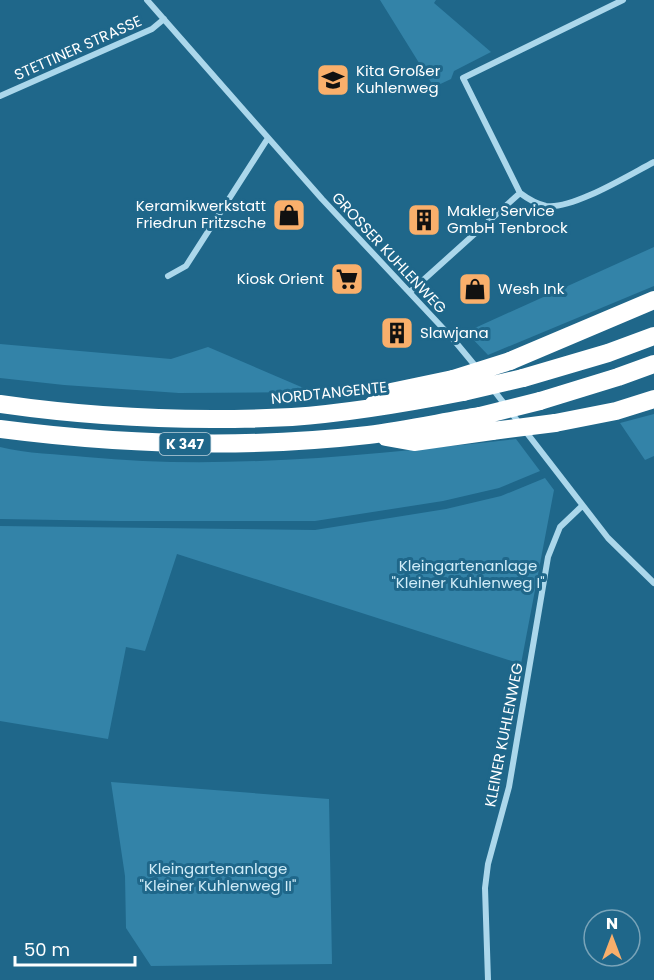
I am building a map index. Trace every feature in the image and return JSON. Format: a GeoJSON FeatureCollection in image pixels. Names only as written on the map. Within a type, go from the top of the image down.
{"type":"FeatureCollection","features":[{"type":"Feature","properties":{"kind":"highway","name":"K 347"},"geometry":{"type":"LineString","coordinates":[[458,386],[510,360],[654,300]]}},
{"type":"Feature","properties":{"kind":"highway","name":"K 347"},"geometry":{"type":"LineString","coordinates":[[458,386],[523,378],[608,353],[654,336]]}},
{"type":"Feature","properties":{"kind":"highway","name":"K 347"},"geometry":{"type":"LineString","coordinates":[[0,429],[60,437],[136,443],[295,442],[370,435],[480,416],[540,401],[654,364]]}},
{"type":"Feature","properties":{"kind":"highway","name":"NORDTANGENTE"},"geometry":{"type":"LineString","coordinates":[[0,404],[63,413],[135,418],[214,420],[293,417],[366,409],[391,392],[458,386]]}},
{"type":"Feature","properties":{"kind":"highway","name":"K 347"},"geometry":{"type":"LineString","coordinates":[[370,435],[414,442],[555,423],[616,411],[654,399]]}},
{"type":"Feature","properties":{"kind":"street","name":"GROSSER KUHLENWEG"},"geometry":{"type":"LineString","coordinates":[[147,0],[322,199],[453,339],[608,538],[654,583]]}},
{"type":"Feature","properties":{"kind":"street"},"geometry":{"type":"LineString","coordinates":[[623,0],[464,78],[520,193],[531,201],[546,206],[560,206],[574,202],[654,162]]}},
{"type":"Feature","properties":{"kind":"street","name":"STETTINER STRASSE"},"geometry":{"type":"LineString","coordinates":[[0,96],[152,29],[164,19]]}},
{"type":"Feature","properties":{"kind":"street"},"geometry":{"type":"LineString","coordinates":[[168,276],[186,266],[268,138]]}},
{"type":"Feature","properties":{"kind":"street"},"geometry":{"type":"LineString","coordinates":[[410,292],[520,193]]}},
{"type":"Feature","properties":{"kind":"street","name":"KLEINER KUHLENWEG"},"geometry":{"type":"LineString","coordinates":[[488,980],[485,888],[488,864],[509,787],[548,556],[560,527],[582,506]]}},
{"type":"Feature","properties":{"kind":"green space"},"geometry":{"type":"Polygon","coordinates":[[[380,0],[436,0],[434,3],[491,52],[454,71],[451,79],[434,87],[380,0]]]}},
{"type":"Feature","properties":{"kind":"green space"},"geometry":{"type":"Polygon","coordinates":[[[654,247],[654,286],[488,355],[466,332],[654,247]]]}},
{"type":"Feature","properties":{"kind":"green space"},"geometry":{"type":"Polygon","coordinates":[[[0,344],[171,359],[208,347],[313,392],[179,393],[0,378],[0,344]]]}},
{"type":"Feature","properties":{"kind":"green space"},"geometry":{"type":"Polygon","coordinates":[[[654,414],[654,456],[645,460],[620,423],[654,414]]]}},
{"type":"Feature","properties":{"kind":"green space"},"geometry":{"type":"Polygon","coordinates":[[[516,439],[540,471],[499,488],[443,501],[315,521],[0,519],[0,447],[140,461],[194,462],[301,459],[516,439]]]}},
{"type":"Feature","properties":{"kind":"green space","name":"Kleingartenanlage \"Kleiner Kuhlenweg I\""},"geometry":{"type":"Polygon","coordinates":[[[545,478],[554,490],[521,664],[177,554],[145,651],[126,647],[108,739],[0,721],[0,526],[315,530],[446,509],[501,496],[545,478]]]}},
{"type":"Feature","properties":{"kind":"green space","name":"Kleingartenanlage \"Kleiner Kuhlenweg II\""},"geometry":{"type":"Polygon","coordinates":[[[111,782],[329,799],[332,964],[151,966],[126,928],[125,876],[111,782]]]}},
{"type":"Feature","properties":{"kind":"place","name":"Kita Großer Kuhlenweg"},"geometry":{"type":"Point","coordinates":[333,80]}},
{"type":"Feature","properties":{"kind":"place","name":"Keramikwerkstatt Friedrun Fritzsche"},"geometry":{"type":"Point","coordinates":[289,215]}},
{"type":"Feature","properties":{"kind":"place","name":"Makler Service GmbH Tenbrock"},"geometry":{"type":"Point","coordinates":[424,220]}},
{"type":"Feature","properties":{"kind":"place","name":"Kiosk Orient"},"geometry":{"type":"Point","coordinates":[347,279]}},
{"type":"Feature","properties":{"kind":"place","name":"Wesh Ink"},"geometry":{"type":"Point","coordinates":[475,289]}},
{"type":"Feature","properties":{"kind":"place","name":"Slawjana"},"geometry":{"type":"Point","coordinates":[397,333]}}]}
